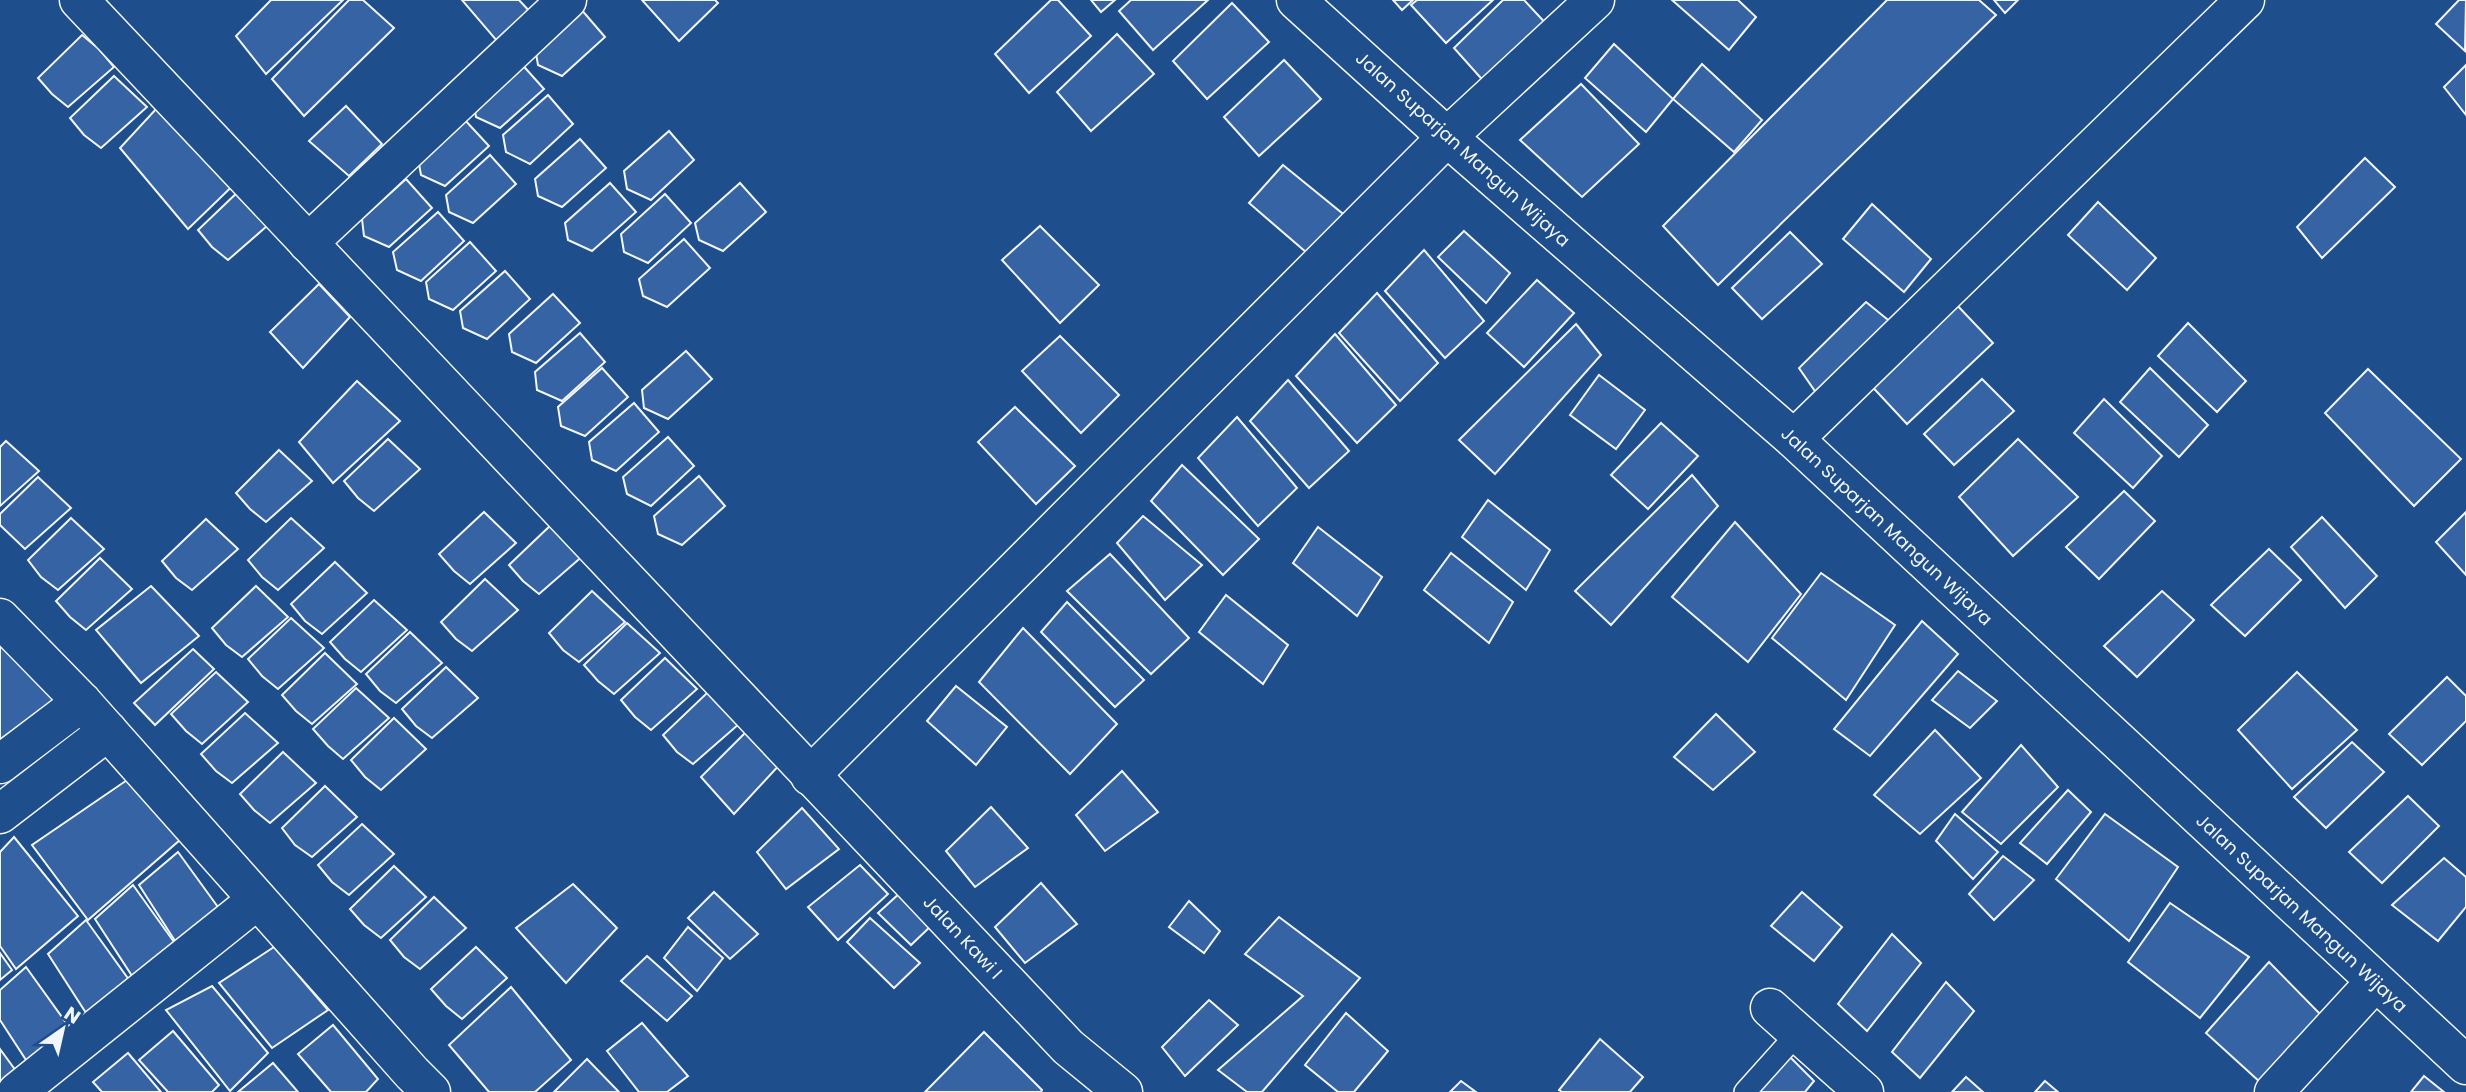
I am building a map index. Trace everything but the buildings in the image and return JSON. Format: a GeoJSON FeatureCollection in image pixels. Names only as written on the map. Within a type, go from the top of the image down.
{"type":"FeatureCollection","features":[{"type":"Feature","properties":{"kind":"main road","name":"Jalan Kawi I"},"geometry":{"type":"LineString","coordinates":[[79,0],[1068,1047],[1124,1092]]}},
{"type":"Feature","properties":{"kind":"main road"},"geometry":{"type":"LineString","coordinates":[[308,243],[567,0]]}},
{"type":"Feature","properties":{"kind":"main road","name":"Jalan Suparjan Mangun Wijaya"},"geometry":{"type":"LineString","coordinates":[[1296,0],[1447,137],[1794,439],[2466,1065]]}},
{"type":"Feature","properties":{"kind":"main road"},"geometry":{"type":"LineString","coordinates":[[810,776],[1447,137],[1595,0]]}},
{"type":"Feature","properties":{"kind":"main road"},"geometry":{"type":"LineString","coordinates":[[1794,439],[2245,0]]}},
{"type":"Feature","properties":{"kind":"main road"},"geometry":{"type":"LineString","coordinates":[[0,618],[82,702],[257,900],[410,1086]]}},
{"type":"Feature","properties":{"kind":"main road"},"geometry":{"type":"LineString","coordinates":[[0,764],[82,702]]}},
{"type":"Feature","properties":{"kind":"main road"},"geometry":{"type":"LineString","coordinates":[[0,814],[108,732]]}},
{"type":"Feature","properties":{"kind":"main road"},"geometry":{"type":"LineString","coordinates":[[17,1092],[257,900]]}},
{"type":"Feature","properties":{"kind":"main road"},"geometry":{"type":"LineString","coordinates":[[2274,1092],[2375,982]]}},
{"type":"Feature","properties":{"kind":"main road"},"geometry":{"type":"LineString","coordinates":[[1784,1021],[1864,1092]]}},
{"type":"Feature","properties":{"kind":"lane"},"geometry":{"type":"LineString","coordinates":[[1745,1092],[1784,1021]]}}]}
